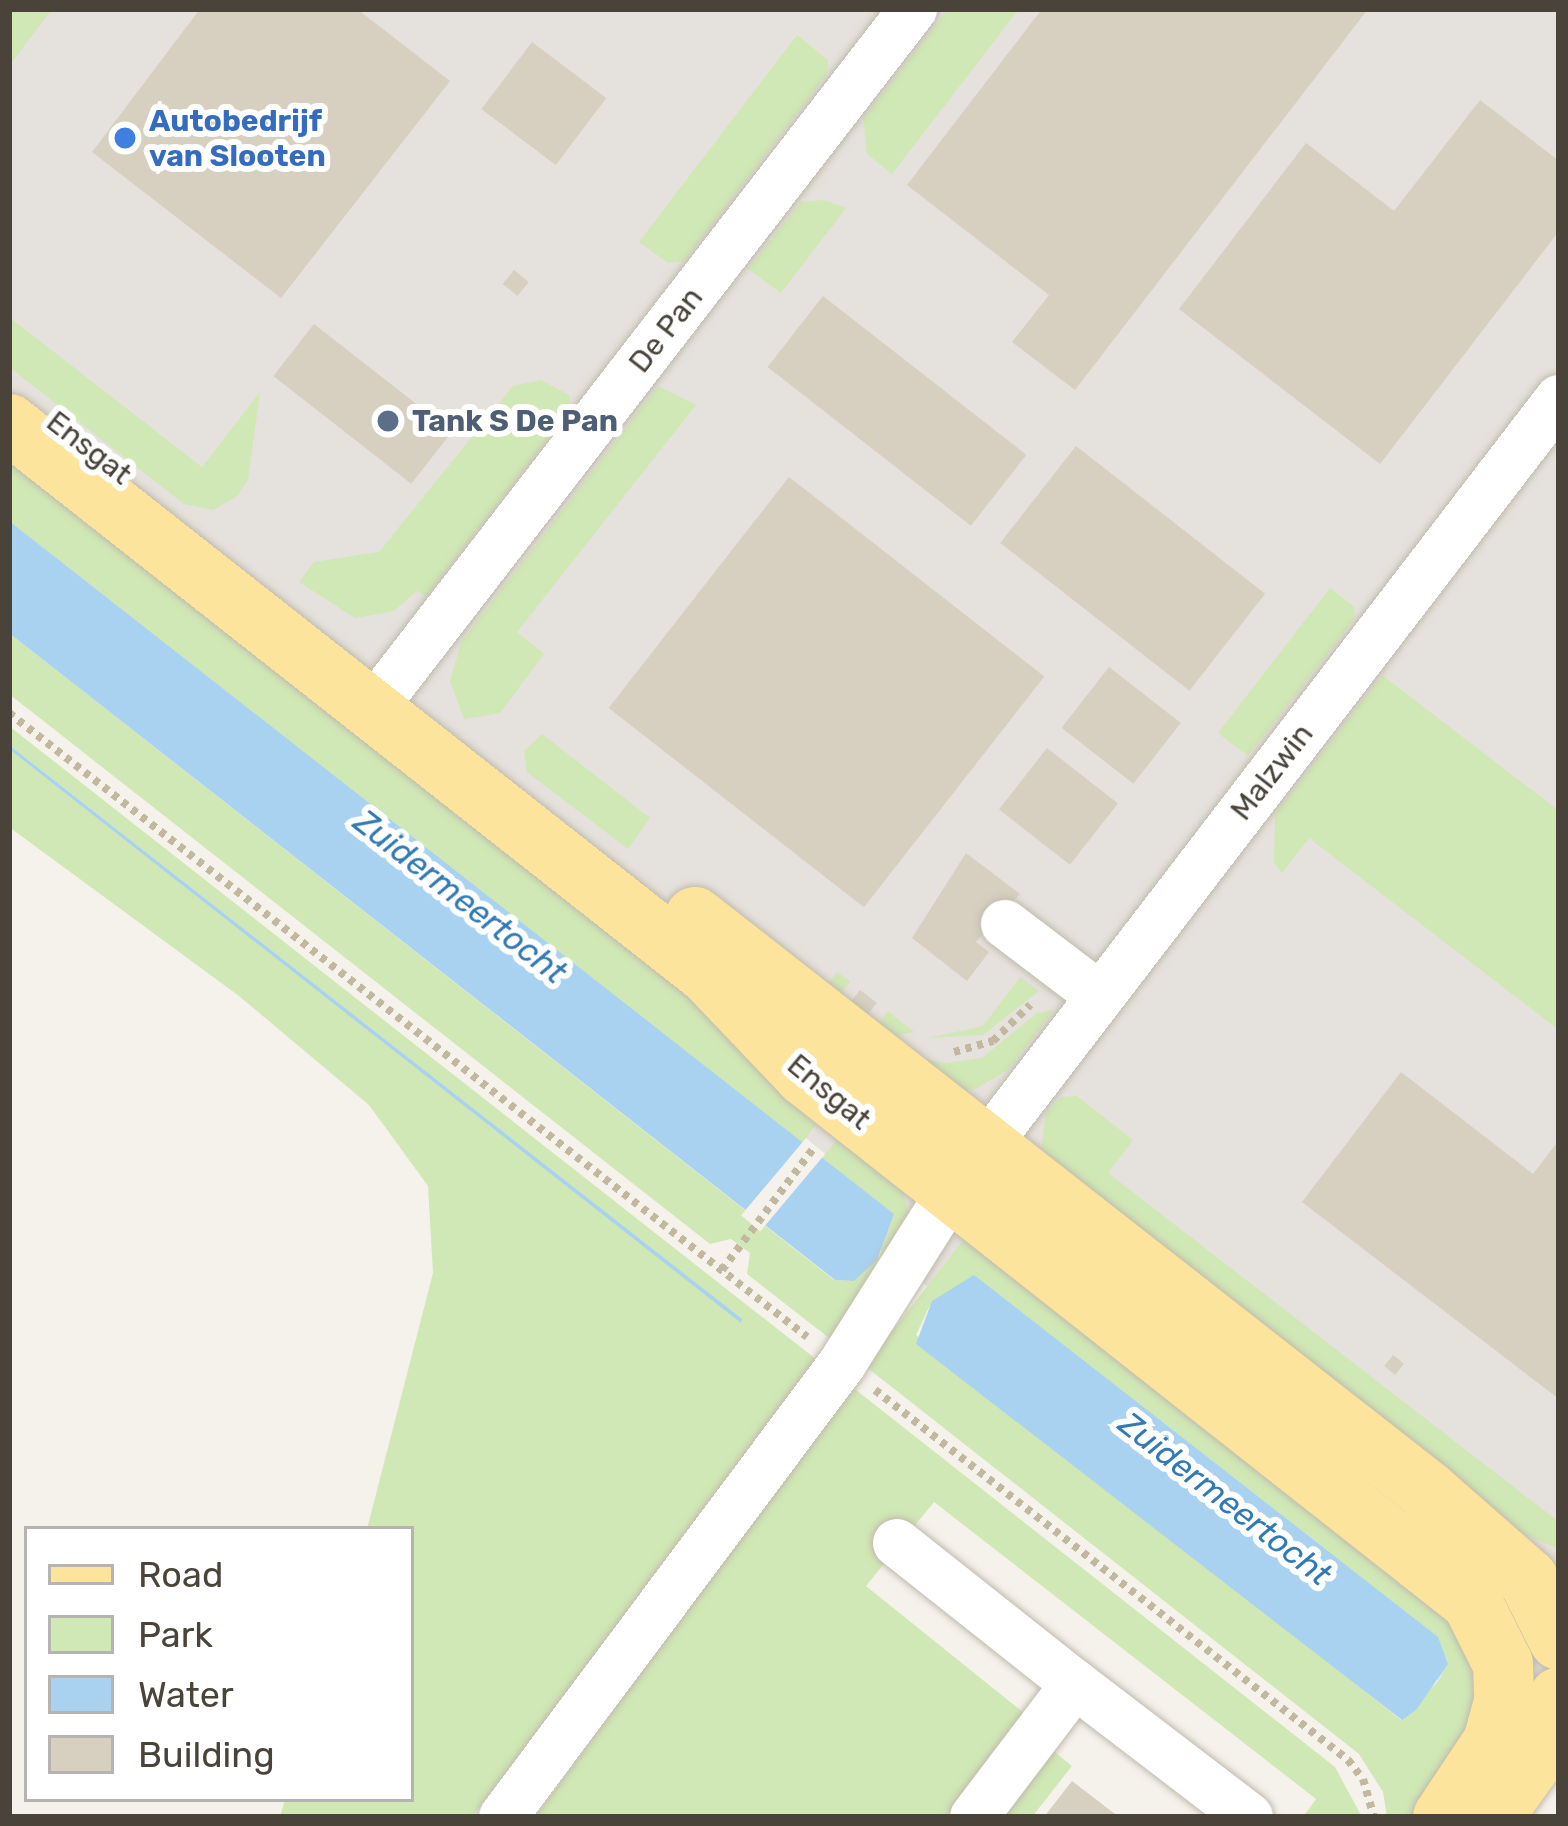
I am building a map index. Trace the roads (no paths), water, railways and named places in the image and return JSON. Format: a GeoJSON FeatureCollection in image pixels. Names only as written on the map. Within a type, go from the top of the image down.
{"type":"FeatureCollection","features":[{"type":"Feature","properties":{"kind":"main road","name":"Ensgat"},"geometry":{"type":"LineString","coordinates":[[9,386],[383,695],[708,974],[805,1076],[969,1168],[1430,1492],[1517,1567],[1557,1622]]}},
{"type":"Feature","properties":{"kind":"main road","name":"Ensgat"},"geometry":{"type":"LineString","coordinates":[[9,424],[383,695]]}},
{"type":"Feature","properties":{"kind":"main road","name":"Ensgat"},"geometry":{"type":"LineString","coordinates":[[969,1168],[1448,1581],[1495,1640]]}},
{"type":"Feature","properties":{"kind":"main road"},"geometry":{"type":"LineString","coordinates":[[1443,1817],[1500,1724],[1504,1681],[1495,1640]]}},
{"type":"Feature","properties":{"kind":"main road"},"geometry":{"type":"LineString","coordinates":[[1493,1817],[1544,1746],[1559,1696]]}},
{"type":"Feature","properties":{"kind":"street","name":"De Pan"},"geometry":{"type":"LineString","coordinates":[[383,695],[913,9]]}},
{"type":"Feature","properties":{"kind":"street","name":"Malzwin"},"geometry":{"type":"LineString","coordinates":[[503,1817],[842,1364],[931,1234],[969,1168],[1559,399]]}},
{"type":"Feature","properties":{"kind":"street"},"geometry":{"type":"LineString","coordinates":[[1005,924],[1100,996]]}},
{"type":"Feature","properties":{"kind":"street"},"geometry":{"type":"LineString","coordinates":[[897,1543],[1249,1817]]}},
{"type":"Feature","properties":{"kind":"street"},"geometry":{"type":"LineString","coordinates":[[1495,1640],[1557,1622]]}},
{"type":"Feature","properties":{"kind":"street"},"geometry":{"type":"LineString","coordinates":[[974,1817],[1076,1684]]}},
{"type":"Feature","properties":{"kind":"water","name":"Zuidermeertocht"},"geometry":{"type":"Polygon","coordinates":[[[9,521],[894,1214],[877,1260],[854,1281],[835,1280],[9,633],[9,521]]]}},
{"type":"Feature","properties":{"kind":"water"},"geometry":{"type":"Polygon","coordinates":[[[9,745],[742,1319],[741,1323],[9,749],[9,745]]]}},
{"type":"Feature","properties":{"kind":"water","name":"Zuidermeertocht"},"geometry":{"type":"Polygon","coordinates":[[[974,1275],[1438,1637],[1448,1664],[1416,1710],[1402,1720],[916,1344],[932,1301],[974,1275]]]}},
{"type":"Feature","properties":{"kind":"place","name":"Autobedrijf van Slooten"},"geometry":{"type":"Point","coordinates":[125,138]}},
{"type":"Feature","properties":{"kind":"place","name":"Tank S De Pan"},"geometry":{"type":"Point","coordinates":[388,421]}}]}
